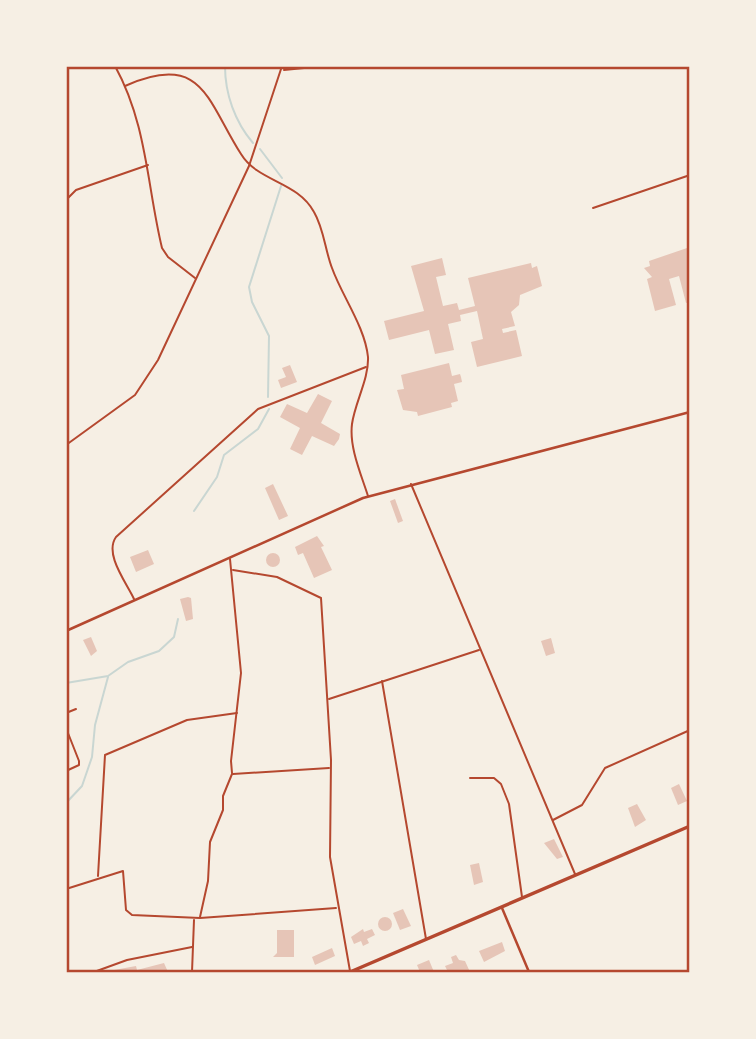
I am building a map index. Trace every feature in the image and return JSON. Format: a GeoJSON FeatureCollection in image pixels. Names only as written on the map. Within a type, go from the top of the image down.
{"type":"FeatureCollection","features":[{"type":"Feature","properties":{"kind":"main road"},"geometry":{"type":"LineString","coordinates":[[66,631],[368,496],[690,412]]}},
{"type":"Feature","properties":{"kind":"main road"},"geometry":{"type":"LineString","coordinates":[[350,972],[690,826]]}},
{"type":"Feature","properties":{"kind":"main road"},"geometry":{"type":"LineString","coordinates":[[502,906],[529,972]]}},
{"type":"Feature","properties":{"kind":"street"},"geometry":{"type":"LineString","coordinates":[[115,66],[139,123],[162,248],[168,257],[196,278]]}},
{"type":"Feature","properties":{"kind":"street"},"geometry":{"type":"LineString","coordinates":[[66,445],[140,389],[158,360],[249,166],[282,68],[324,66]]}},
{"type":"Feature","properties":{"kind":"street"},"geometry":{"type":"LineString","coordinates":[[125,86],[163,72],[191,82],[216,107],[249,166],[292,188],[308,201],[341,290],[363,339],[367,367],[352,433],[368,496]]}},
{"type":"Feature","properties":{"kind":"street"},"geometry":{"type":"LineString","coordinates":[[66,200],[76,190],[148,165]]}},
{"type":"Feature","properties":{"kind":"street"},"geometry":{"type":"LineString","coordinates":[[593,208],[690,175]]}},
{"type":"Feature","properties":{"kind":"street"},"geometry":{"type":"LineString","coordinates":[[135,601],[111,553],[111,544],[116,537],[259,408],[367,367]]}},
{"type":"Feature","properties":{"kind":"street"},"geometry":{"type":"LineString","coordinates":[[411,484],[576,875]]}},
{"type":"Feature","properties":{"kind":"street"},"geometry":{"type":"LineString","coordinates":[[200,918],[208,881],[210,842],[223,810],[223,796],[232,774],[231,761],[241,673],[233,570],[229,558]]}},
{"type":"Feature","properties":{"kind":"street"},"geometry":{"type":"LineString","coordinates":[[233,570],[272,576],[321,597],[331,768],[330,843],[337,908],[350,972]]}},
{"type":"Feature","properties":{"kind":"street"},"geometry":{"type":"LineString","coordinates":[[328,700],[479,650]]}},
{"type":"Feature","properties":{"kind":"street"},"geometry":{"type":"LineString","coordinates":[[382,681],[426,940]]}},
{"type":"Feature","properties":{"kind":"street"},"geometry":{"type":"LineString","coordinates":[[66,713],[76,709]]}},
{"type":"Feature","properties":{"kind":"street"},"geometry":{"type":"LineString","coordinates":[[98,878],[103,762],[108,753],[187,720],[237,713]]}},
{"type":"Feature","properties":{"kind":"street"},"geometry":{"type":"LineString","coordinates":[[66,728],[79,765],[66,771]]}},
{"type":"Feature","properties":{"kind":"street"},"geometry":{"type":"LineString","coordinates":[[552,821],[582,805],[598,775],[611,764],[690,730]]}},
{"type":"Feature","properties":{"kind":"street"},"geometry":{"type":"LineString","coordinates":[[232,774],[331,768]]}},
{"type":"Feature","properties":{"kind":"street"},"geometry":{"type":"LineString","coordinates":[[470,778],[494,778],[507,794],[522,898]]}},
{"type":"Feature","properties":{"kind":"street"},"geometry":{"type":"LineString","coordinates":[[66,889],[124,872],[128,913],[194,919],[337,908]]}},
{"type":"Feature","properties":{"kind":"street"},"geometry":{"type":"LineString","coordinates":[[192,972],[194,919]]}},
{"type":"Feature","properties":{"kind":"street"},"geometry":{"type":"LineString","coordinates":[[94,972],[127,960],[192,947]]}},
{"type":"Feature","properties":{"kind":"building"},"geometry":{"type":"Polygon","coordinates":[[[690,247],[690,302],[686,303],[679,276],[669,279],[676,305],[655,311],[647,279],[652,277],[644,268],[650,266],[649,261],[690,247]]]}},
{"type":"Feature","properties":{"kind":"building"},"geometry":{"type":"Polygon","coordinates":[[[442,258],[446,275],[436,277],[443,306],[457,303],[459,310],[475,306],[468,278],[531,263],[532,268],[537,266],[542,286],[520,295],[519,305],[511,312],[515,326],[502,329],[503,333],[516,330],[522,356],[477,367],[471,342],[483,339],[477,311],[460,315],[461,321],[448,324],[454,350],[435,354],[429,330],[389,340],[384,321],[424,311],[411,266],[442,258]]]}},
{"type":"Feature","properties":{"kind":"building"},"geometry":{"type":"Polygon","coordinates":[[[449,363],[452,376],[460,374],[461,377],[462,382],[454,384],[458,401],[451,403],[452,407],[418,416],[417,412],[403,410],[397,390],[404,389],[401,375],[449,363]]]}},
{"type":"Feature","properties":{"kind":"building"},"geometry":{"type":"Polygon","coordinates":[[[290,365],[297,382],[281,388],[278,380],[286,377],[282,368],[290,365]]]}},
{"type":"Feature","properties":{"kind":"building"},"geometry":{"type":"Polygon","coordinates":[[[318,394],[332,401],[321,423],[340,434],[339,439],[334,446],[312,436],[302,455],[290,449],[300,428],[280,417],[287,404],[307,413],[318,394]]]}},
{"type":"Feature","properties":{"kind":"building"},"geometry":{"type":"Polygon","coordinates":[[[273,484],[288,516],[279,520],[265,488],[273,484]]]}},
{"type":"Feature","properties":{"kind":"building"},"geometry":{"type":"Polygon","coordinates":[[[395,499],[403,521],[398,523],[390,501],[395,499]]]}},
{"type":"Feature","properties":{"kind":"building"},"geometry":{"type":"Polygon","coordinates":[[[317,536],[324,546],[321,547],[332,570],[314,578],[303,553],[298,555],[295,547],[317,536]]]}},
{"type":"Feature","properties":{"kind":"building"},"geometry":{"type":"Polygon","coordinates":[[[148,550],[154,564],[136,572],[130,557],[148,550]]]}},
{"type":"Feature","properties":{"kind":"building"},"geometry":{"type":"Polygon","coordinates":[[[273,553],[278,555],[278,565],[273,567],[268,565],[266,560],[268,555],[273,553]]]}},
{"type":"Feature","properties":{"kind":"building"},"geometry":{"type":"Polygon","coordinates":[[[191,598],[193,619],[186,621],[180,599],[191,598]]]}},
{"type":"Feature","properties":{"kind":"building"},"geometry":{"type":"Polygon","coordinates":[[[91,637],[97,651],[91,656],[83,640],[91,637]]]}},
{"type":"Feature","properties":{"kind":"building"},"geometry":{"type":"Polygon","coordinates":[[[551,638],[555,653],[546,656],[541,641],[551,638]]]}},
{"type":"Feature","properties":{"kind":"building"},"geometry":{"type":"Polygon","coordinates":[[[679,784],[687,801],[678,805],[671,788],[679,784]]]}},
{"type":"Feature","properties":{"kind":"building"},"geometry":{"type":"Polygon","coordinates":[[[637,804],[646,820],[635,827],[628,808],[637,804]]]}},
{"type":"Feature","properties":{"kind":"building"},"geometry":{"type":"Polygon","coordinates":[[[554,839],[563,857],[557,859],[544,843],[554,839]]]}},
{"type":"Feature","properties":{"kind":"building"},"geometry":{"type":"Polygon","coordinates":[[[479,863],[483,882],[474,885],[470,865],[479,863]]]}},
{"type":"Feature","properties":{"kind":"building"},"geometry":{"type":"Polygon","coordinates":[[[403,909],[411,926],[400,930],[393,913],[403,909]]]}},
{"type":"Feature","properties":{"kind":"building"},"geometry":{"type":"Polygon","coordinates":[[[382,917],[388,917],[392,924],[388,931],[382,931],[378,927],[378,921],[382,917]]]}},
{"type":"Feature","properties":{"kind":"building"},"geometry":{"type":"Polygon","coordinates":[[[363,929],[364,932],[372,929],[375,935],[367,939],[369,943],[363,946],[361,941],[354,944],[351,937],[363,929]]]}},
{"type":"Feature","properties":{"kind":"building"},"geometry":{"type":"Polygon","coordinates":[[[277,930],[294,930],[294,957],[273,957],[277,953],[277,930]]]}},
{"type":"Feature","properties":{"kind":"building"},"geometry":{"type":"Polygon","coordinates":[[[502,942],[505,951],[484,962],[479,951],[502,942]]]}},
{"type":"Feature","properties":{"kind":"building"},"geometry":{"type":"Polygon","coordinates":[[[332,948],[335,956],[315,965],[312,957],[332,948]]]}},
{"type":"Feature","properties":{"kind":"building"},"geometry":{"type":"Polygon","coordinates":[[[456,955],[459,960],[465,961],[470,972],[448,972],[445,966],[453,963],[451,957],[456,955]]]}},
{"type":"Feature","properties":{"kind":"building"},"geometry":{"type":"Polygon","coordinates":[[[429,960],[434,972],[420,972],[417,965],[429,960]]]}},
{"type":"Feature","properties":{"kind":"building"},"geometry":{"type":"Polygon","coordinates":[[[164,963],[168,972],[114,972],[136,966],[137,970],[164,963]]]}},
{"type":"Feature","properties":{"kind":"waterway"},"geometry":{"type":"LineString","coordinates":[[225,66],[232,107],[253,143]]}},
{"type":"Feature","properties":{"kind":"waterway"},"geometry":{"type":"LineString","coordinates":[[260,149],[282,178]]}},
{"type":"Feature","properties":{"kind":"waterway"},"geometry":{"type":"LineString","coordinates":[[268,397],[269,336],[252,302],[249,287],[281,186]]}},
{"type":"Feature","properties":{"kind":"waterway"},"geometry":{"type":"LineString","coordinates":[[194,511],[217,477],[224,455],[258,429],[269,409]]}},
{"type":"Feature","properties":{"kind":"waterway"},"geometry":{"type":"LineString","coordinates":[[66,683],[108,676],[128,662],[159,651],[174,637],[178,619]]}},
{"type":"Feature","properties":{"kind":"waterway"},"geometry":{"type":"LineString","coordinates":[[66,803],[82,786],[92,757],[95,725],[108,677]]}}]}
